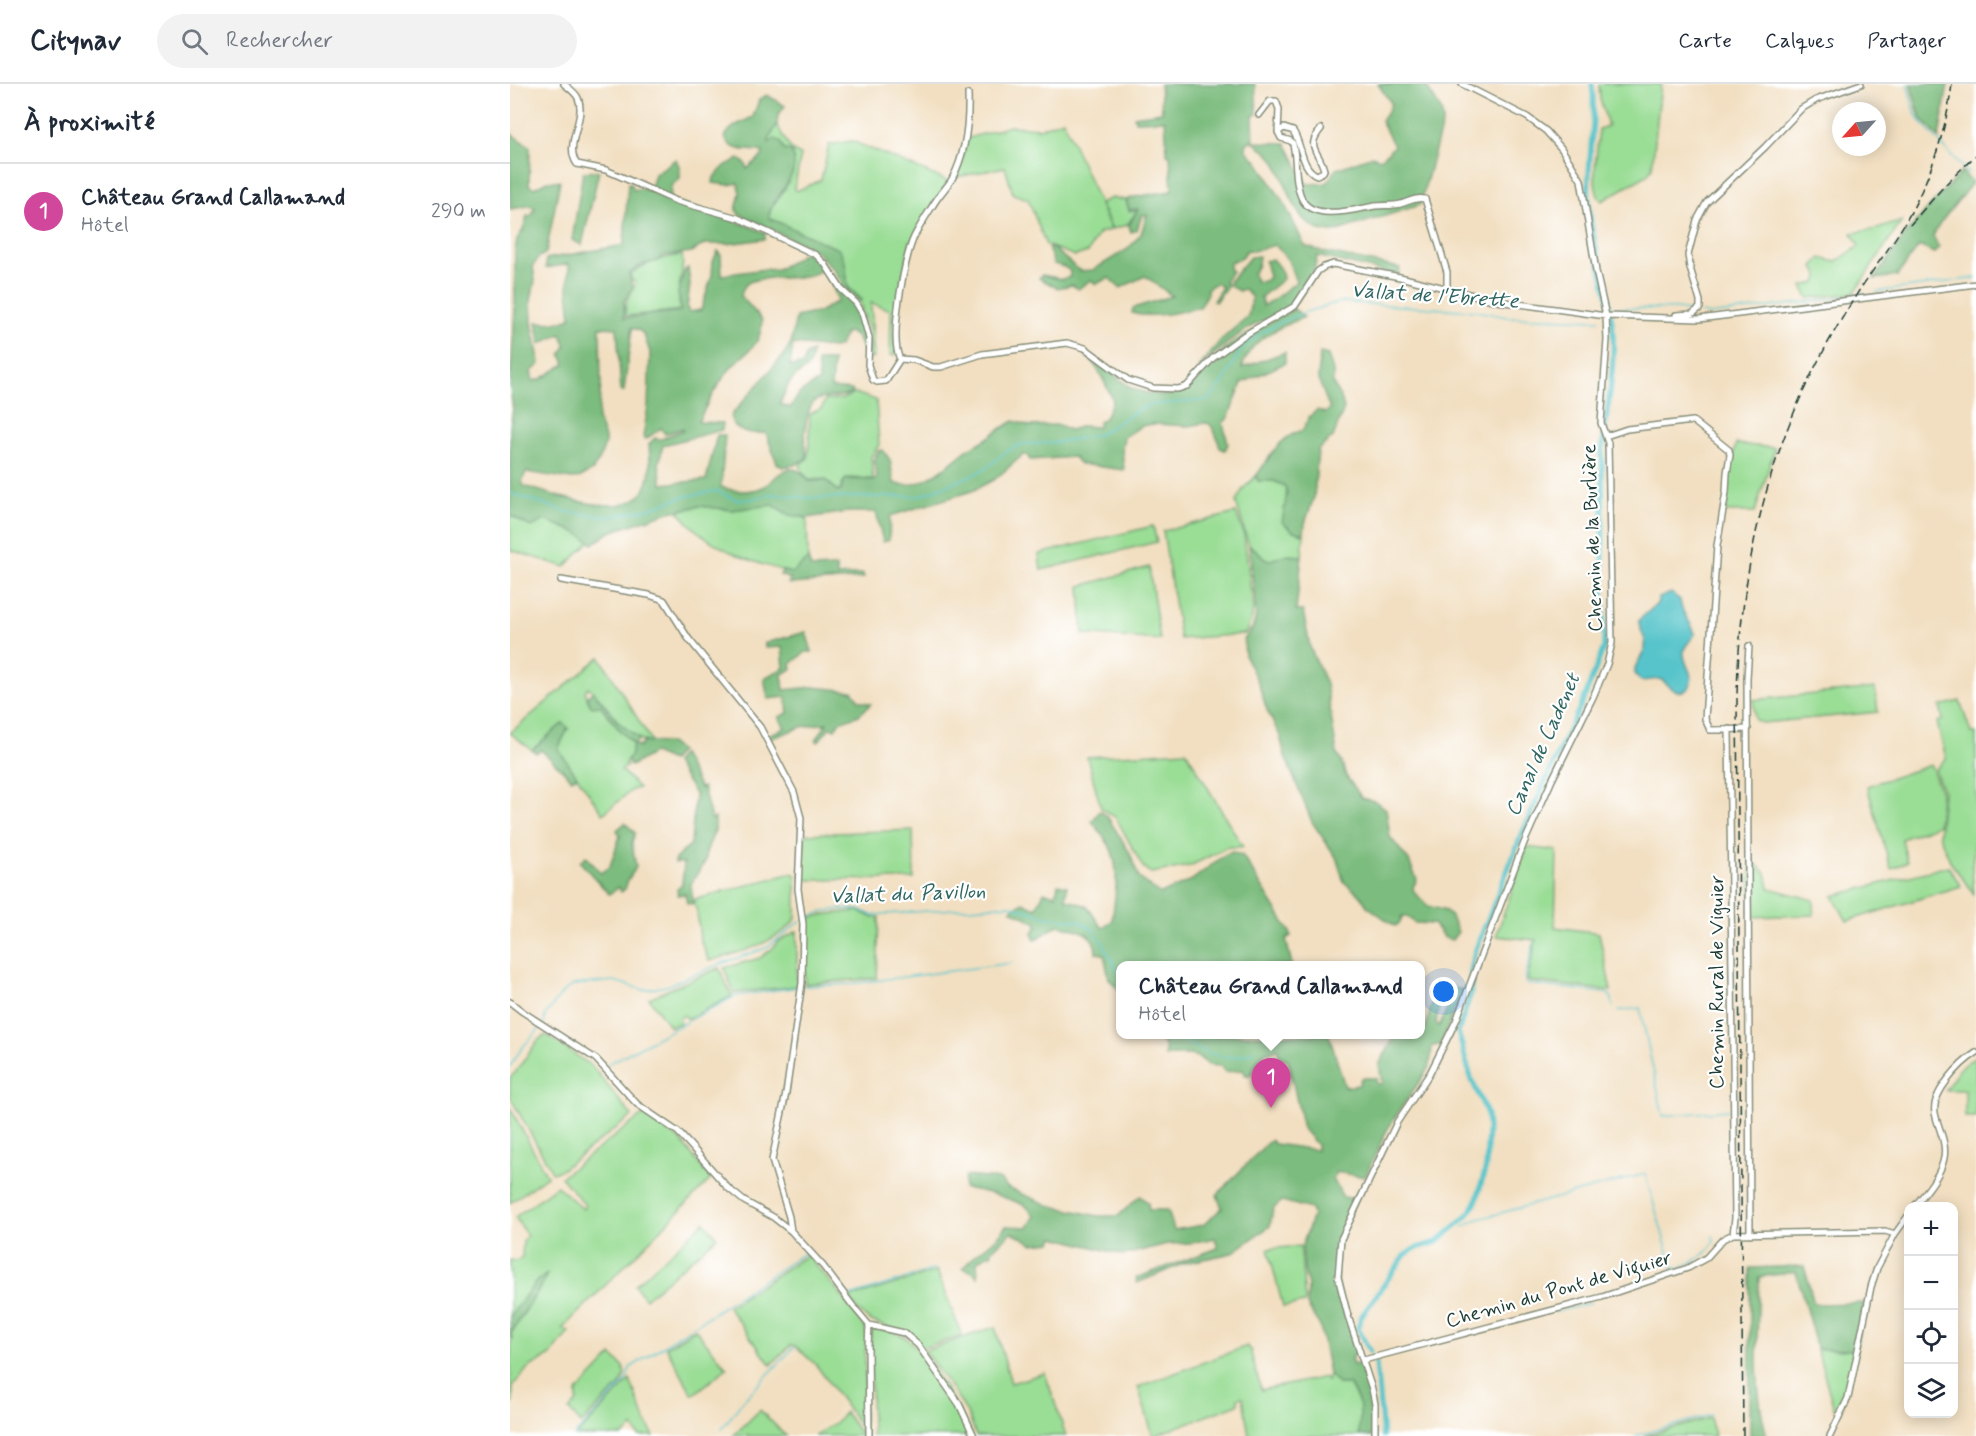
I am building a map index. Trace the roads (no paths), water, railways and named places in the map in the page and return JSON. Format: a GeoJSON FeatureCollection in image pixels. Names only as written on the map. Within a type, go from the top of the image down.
{"type":"FeatureCollection","features":[{"type":"Feature","properties":{"kind":"street"},"geometry":{"type":"LineString","coordinates":[[564,84],[575,94],[579,103],[572,153],[577,164],[606,170],[676,201],[738,218],[810,252],[825,264],[840,289],[856,303],[862,313],[869,338],[868,365],[873,380],[886,381],[900,359]]}},
{"type":"Feature","properties":{"kind":"street","name":"Chemin de la Burlière"},"geometry":{"type":"LineString","coordinates":[[1375,1436],[1375,1404],[1338,1277],[1341,1239],[1397,1122],[1436,1062],[1456,1021],[1538,811],[1593,697],[1610,653],[1613,631],[1608,443],[1601,423],[1610,315],[1590,240],[1583,187],[1576,170],[1556,140],[1537,123],[1462,84]]}},
{"type":"Feature","properties":{"kind":"street"},"geometry":{"type":"LineString","coordinates":[[1663,317],[1692,314],[1700,308],[1688,255],[1697,220],[1707,202],[1801,109],[1816,100],[1861,84]]}},
{"type":"Feature","properties":{"kind":"street"},"geometry":{"type":"LineString","coordinates":[[900,359],[897,351],[896,320],[908,256],[913,239],[934,203],[952,180],[968,133],[968,94]]}},
{"type":"Feature","properties":{"kind":"street"},"geometry":{"type":"LineString","coordinates":[[1259,115],[1270,100],[1276,101],[1279,109],[1278,132],[1281,138],[1293,144],[1301,198],[1310,208],[1341,212],[1381,205],[1399,205],[1418,197],[1425,199],[1447,272],[1447,289]]}},
{"type":"Feature","properties":{"kind":"street"},"geometry":{"type":"LineString","coordinates":[[1278,132],[1284,128],[1293,131],[1307,166],[1317,175],[1324,170],[1313,143],[1314,137],[1321,129]]}},
{"type":"Feature","properties":{"kind":"street"},"geometry":{"type":"LineString","coordinates":[[900,359],[941,367],[982,354],[1067,343],[1085,348],[1128,380],[1153,388],[1179,389],[1187,386],[1213,358],[1243,336],[1295,306],[1321,268],[1334,264],[1401,274],[1447,289],[1497,301],[1610,315],[1699,319],[1976,284]]}},
{"type":"Feature","properties":{"kind":"street"},"geometry":{"type":"LineString","coordinates":[[1605,433],[1694,422],[1728,450],[1730,455],[1726,492],[1717,546],[1705,719],[1710,729],[1748,729]]}},
{"type":"Feature","properties":{"kind":"street"},"geometry":{"type":"LineString","coordinates":[[561,580],[649,595],[664,600],[699,651],[754,720],[770,744],[794,792],[801,818],[798,889],[803,924],[802,983],[786,1093],[772,1160],[789,1216],[791,1232]]}},
{"type":"Feature","properties":{"kind":"street"},"geometry":{"type":"LineString","coordinates":[[1749,646],[1747,667],[1750,1234]]}},
{"type":"Feature","properties":{"kind":"street","name":"Chemin Rural de Viguier"},"geometry":{"type":"LineString","coordinates":[[1729,729],[1735,1218],[1733,1234]]}},
{"type":"Feature","properties":{"kind":"street"},"geometry":{"type":"LineString","coordinates":[[510,1002],[596,1059],[638,1104],[678,1132],[728,1188],[744,1201],[773,1217],[791,1232],[823,1266],[869,1325],[904,1333],[918,1345],[959,1404],[974,1436]]}},
{"type":"Feature","properties":{"kind":"street"},"geometry":{"type":"LineString","coordinates":[[1918,1202],[1940,1169],[1944,1157],[1944,1143],[1935,1114],[1936,1101],[1942,1088],[1956,1070],[1976,1053]]}},
{"type":"Feature","properties":{"kind":"street"},"geometry":{"type":"LineString","coordinates":[[1830,1436],[1848,1398],[1877,1268],[1904,1222]]}},
{"type":"Feature","properties":{"kind":"street"},"geometry":{"type":"LineString","coordinates":[[1733,1234],[1885,1231],[1895,1234]]}},
{"type":"Feature","properties":{"kind":"street","name":"Chemin du Pont de Viguier"},"geometry":{"type":"LineString","coordinates":[[1364,1360],[1602,1297],[1688,1268],[1706,1258],[1723,1239],[1733,1234]]}},
{"type":"Feature","properties":{"kind":"street"},"geometry":{"type":"LineString","coordinates":[[869,1325],[869,1436]]}},
{"type":"Feature","properties":{"kind":"water"},"geometry":{"type":"Polygon","coordinates":[[[1671,593],[1680,600],[1695,634],[1684,651],[1685,661],[1691,675],[1691,684],[1688,689],[1679,692],[1660,679],[1641,681],[1635,673],[1636,665],[1646,644],[1639,620],[1657,604],[1659,598],[1671,593]]]}},
{"type":"Feature","properties":{"kind":"waterway","name":"Canal de Cadenet"},"geometry":{"type":"LineString","coordinates":[[1370,1352],[1358,1328],[1361,1317],[1405,1255],[1414,1249],[1437,1242],[1467,1216],[1476,1202],[1486,1167],[1487,1114],[1471,1078],[1458,1032],[1471,993],[1471,966],[1521,836],[1584,699],[1604,647],[1602,450],[1613,361],[1613,332],[1590,218],[1588,187],[1593,114],[1592,84]]}},
{"type":"Feature","properties":{"kind":"waterway"},"geometry":{"type":"LineString","coordinates":[[1907,84],[1916,115],[1968,173]]}},
{"type":"Feature","properties":{"kind":"waterway","name":"Vallat de l'Ebrette"},"geometry":{"type":"LineString","coordinates":[[1876,292],[1976,278]]}},
{"type":"Feature","properties":{"kind":"waterway","name":"Vallat de l'Ebrette"},"geometry":{"type":"LineString","coordinates":[[1701,313],[1710,315],[1867,294]]}},
{"type":"Feature","properties":{"kind":"waterway","name":"Vallat de l'Ebrette"},"geometry":{"type":"LineString","coordinates":[[510,493],[567,512],[608,517],[648,509],[682,497],[716,491],[737,500],[770,494],[810,498],[920,496],[977,473],[1007,451],[1022,444],[1053,443],[1098,435],[1150,405],[1208,400],[1222,384],[1239,354],[1259,335],[1286,320],[1329,305],[1342,302],[1476,311],[1508,317],[1599,320]]}},
{"type":"Feature","properties":{"kind":"waterway","name":"Vallat de l'Ebrette"},"geometry":{"type":"LineString","coordinates":[[1610,308],[1677,309],[1693,312]]}},
{"type":"Feature","properties":{"kind":"waterway","name":"Vallat du Pavillon"},"geometry":{"type":"LineString","coordinates":[[805,919],[838,909],[858,910],[872,915],[1010,905],[1044,916],[1079,921],[1091,928],[1101,940],[1116,968]]}},
{"type":"Feature","properties":{"kind":"waterway","name":"Vallat du Pavillon"},"geometry":{"type":"LineString","coordinates":[[544,1024],[545,1015],[564,991],[574,985],[614,981],[644,990],[667,986],[766,948],[801,921]]}},
{"type":"Feature","properties":{"kind":"waterway"},"geometry":{"type":"LineString","coordinates":[[1534,942],[1525,979],[1526,984],[1606,993],[1611,996],[1613,1006]]}},
{"type":"Feature","properties":{"kind":"waterway"},"geometry":{"type":"LineString","coordinates":[[804,986],[850,984],[1012,963]]}},
{"type":"Feature","properties":{"kind":"waterway"},"geometry":{"type":"LineString","coordinates":[[608,1064],[735,996],[799,987]]}},
{"type":"Feature","properties":{"kind":"waterway"},"geometry":{"type":"LineString","coordinates":[[1618,1011],[1640,1008],[1663,1116],[1729,1110]]}},
{"type":"Feature","properties":{"kind":"waterway","name":"Vallat du Pavillon"},"geometry":{"type":"LineString","coordinates":[[510,1066],[522,1048],[541,1027]]}},
{"type":"Feature","properties":{"kind":"waterway","name":"Vallat du Pavillon"},"geometry":{"type":"LineString","coordinates":[[1182,1039],[1192,1046],[1222,1056],[1232,1057],[1253,1051]]}},
{"type":"Feature","properties":{"kind":"waterway"},"geometry":{"type":"LineString","coordinates":[[1463,1227],[1475,1220],[1645,1174],[1673,1269],[1701,1256],[1714,1242],[1713,1236]]}},
{"type":"Feature","properties":{"kind":"waterway"},"geometry":{"type":"LineString","coordinates":[[574,1436],[626,1381],[630,1368],[806,1252]]}},
{"type":"Feature","properties":{"kind":"waterway"},"geometry":{"type":"LineString","coordinates":[[850,1296],[935,1269]]}},
{"type":"Feature","properties":{"kind":"waterway"},"geometry":{"type":"LineString","coordinates":[[1555,1312],[1591,1303]]}},
{"type":"Feature","properties":{"kind":"waterway"},"geometry":{"type":"LineString","coordinates":[[722,1429],[742,1402],[794,1347]]}},
{"type":"Feature","properties":{"kind":"waterway","name":"Canal de Cadenet"},"geometry":{"type":"LineString","coordinates":[[1376,1363],[1383,1436]]}},
{"type":"Feature","properties":{"kind":"waterway"},"geometry":{"type":"LineString","coordinates":[[1635,1436],[1711,1415]]}},
{"type":"Feature","properties":{"kind":"railway"},"geometry":{"type":"LineString","coordinates":[[1743,1436],[1737,698],[1743,608],[1759,520],[1785,434],[1823,352],[1841,320],[1915,205],[1930,172],[1941,137],[1952,84]]}},
{"type":"Feature","properties":{"kind":"railway"},"geometry":{"type":"LineString","coordinates":[[1910,225],[1947,183],[1976,155]]}},
{"type":"Feature","properties":{"kind":"place","name":"Château Grand Callamand"},"geometry":{"type":"Point","coordinates":[1271,1108]}}]}
